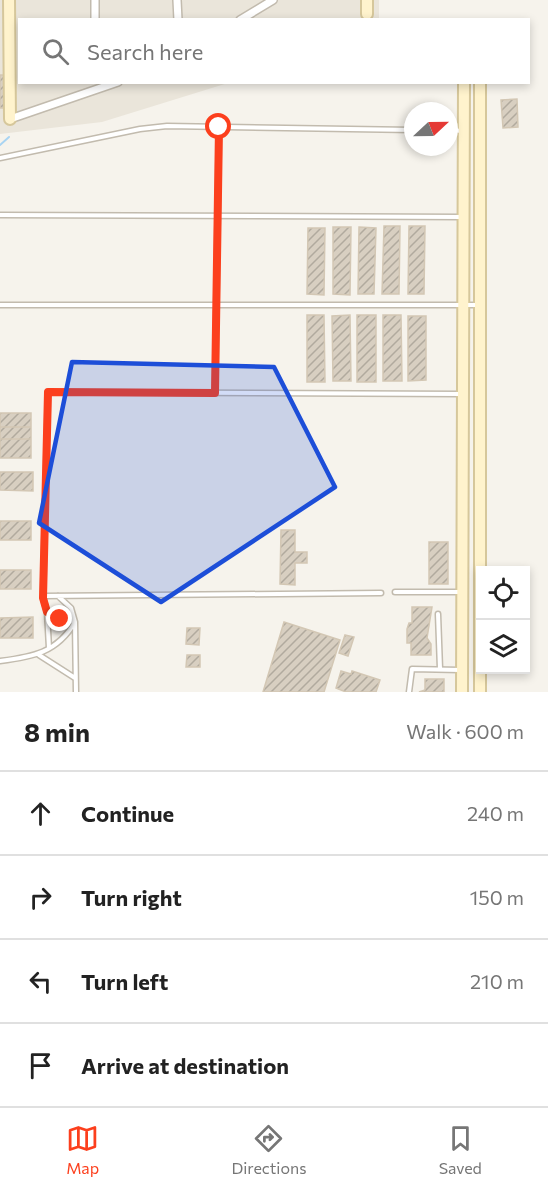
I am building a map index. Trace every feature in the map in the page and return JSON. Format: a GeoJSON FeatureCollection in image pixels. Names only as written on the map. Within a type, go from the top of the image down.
{"type":"FeatureCollection","features":[{"type":"Feature","properties":{"kind":"street"},"geometry":{"type":"LineString","coordinates":[[9,0],[5,66],[10,118],[113,84]]}},
{"type":"Feature","properties":{"kind":"street"},"geometry":{"type":"LineString","coordinates":[[95,0],[95,18]]}},
{"type":"Feature","properties":{"kind":"street"},"geometry":{"type":"LineString","coordinates":[[177,0],[178,18]]}},
{"type":"Feature","properties":{"kind":"street"},"geometry":{"type":"LineString","coordinates":[[254,0],[254,10]]}},
{"type":"Feature","properties":{"kind":"street"},"geometry":{"type":"LineString","coordinates":[[243,18],[273,0]]}},
{"type":"Feature","properties":{"kind":"street"},"geometry":{"type":"LineString","coordinates":[[367,0],[367,14]]}},
{"type":"Feature","properties":{"kind":"street"},"geometry":{"type":"LineString","coordinates":[[95,84],[95,91]]}},
{"type":"Feature","properties":{"kind":"street"},"geometry":{"type":"LineString","coordinates":[[462,692],[464,84]]}},
{"type":"Feature","properties":{"kind":"street"},"geometry":{"type":"LineString","coordinates":[[480,84],[480,566]]}},
{"type":"Feature","properties":{"kind":"street"},"geometry":{"type":"LineString","coordinates":[[464,130],[480,130]]}},
{"type":"Feature","properties":{"kind":"street"},"geometry":{"type":"LineString","coordinates":[[464,217],[480,215]]}},
{"type":"Feature","properties":{"kind":"street"},"geometry":{"type":"LineString","coordinates":[[463,394],[480,393]]}},
{"type":"Feature","properties":{"kind":"street"},"geometry":{"type":"LineString","coordinates":[[463,595],[476,598]]}},
{"type":"Feature","properties":{"kind":"street"},"geometry":{"type":"LineString","coordinates":[[480,620],[480,692]]}},
{"type":"Feature","properties":{"kind":"lane"},"geometry":{"type":"LineString","coordinates":[[0,158],[140,129],[219,127],[404,130]]}},
{"type":"Feature","properties":{"kind":"lane"},"geometry":{"type":"LineString","coordinates":[[215,393],[219,127]]}},
{"type":"Feature","properties":{"kind":"lane"},"geometry":{"type":"LineString","coordinates":[[458,130],[464,130]]}},
{"type":"Feature","properties":{"kind":"lane"},"geometry":{"type":"LineString","coordinates":[[0,215],[464,217]]}},
{"type":"Feature","properties":{"kind":"lane"},"geometry":{"type":"LineString","coordinates":[[0,305],[480,305]]}},
{"type":"Feature","properties":{"kind":"lane"},"geometry":{"type":"LineString","coordinates":[[49,648],[47,612],[43,596],[48,392],[463,394]]}},
{"type":"Feature","properties":{"kind":"lane"},"geometry":{"type":"LineString","coordinates":[[395,592],[463,595]]}},
{"type":"Feature","properties":{"kind":"lane"},"geometry":{"type":"LineString","coordinates":[[43,596],[381,593]]}},
{"type":"Feature","properties":{"kind":"lane"},"geometry":{"type":"LineString","coordinates":[[58,596],[71,608],[75,622],[76,692]]}},
{"type":"Feature","properties":{"kind":"lane"},"geometry":{"type":"LineString","coordinates":[[47,612],[60,619],[75,622]]}},
{"type":"Feature","properties":{"kind":"lane"},"geometry":{"type":"LineString","coordinates":[[438,614],[440,669]]}},
{"type":"Feature","properties":{"kind":"lane"},"geometry":{"type":"LineString","coordinates":[[0,661],[38,654],[69,633],[75,622]]}},
{"type":"Feature","properties":{"kind":"lane"},"geometry":{"type":"LineString","coordinates":[[38,654],[76,678]]}},
{"type":"Feature","properties":{"kind":"lane"},"geometry":{"type":"LineString","coordinates":[[409,692],[412,669],[462,670]]}},
{"type":"Feature","properties":{"kind":"highlighted area"},"geometry":{"type":"Polygon","coordinates":[[[72,362],[274,367],[335,487],[161,602],[39,523],[72,362]]]}},
{"type":"Feature","properties":{"kind":"shaded area"},"geometry":{"type":"Polygon","coordinates":[[[0,0],[379,0],[379,18],[18,18],[18,84],[225,84],[102,122],[0,134],[0,0]]]}},
{"type":"Feature","properties":{"kind":"building"},"geometry":{"type":"Polygon","coordinates":[[[0,75],[4,75],[4,108],[0,108],[0,75]]]}},
{"type":"Feature","properties":{"kind":"building"},"geometry":{"type":"Polygon","coordinates":[[[517,99],[518,127],[503,128],[501,100],[517,99]]]}},
{"type":"Feature","properties":{"kind":"building"},"geometry":{"type":"Polygon","coordinates":[[[384,226],[400,226],[399,294],[382,294],[384,226]]]}},
{"type":"Feature","properties":{"kind":"building"},"geometry":{"type":"Polygon","coordinates":[[[409,226],[425,226],[424,294],[408,294],[409,226]]]}},
{"type":"Feature","properties":{"kind":"building"},"geometry":{"type":"Polygon","coordinates":[[[333,227],[351,227],[350,295],[333,294],[333,227]]]}},
{"type":"Feature","properties":{"kind":"building"},"geometry":{"type":"Polygon","coordinates":[[[359,227],[376,228],[374,294],[358,294],[359,227]]]}},
{"type":"Feature","properties":{"kind":"building"},"geometry":{"type":"Polygon","coordinates":[[[308,228],[325,228],[324,295],[307,294],[308,228]]]}},
{"type":"Feature","properties":{"kind":"building"},"geometry":{"type":"Polygon","coordinates":[[[307,315],[324,315],[325,382],[307,382],[307,315]]]}},
{"type":"Feature","properties":{"kind":"building"},"geometry":{"type":"Polygon","coordinates":[[[350,315],[351,381],[333,381],[332,316],[350,315]]]}},
{"type":"Feature","properties":{"kind":"building"},"geometry":{"type":"Polygon","coordinates":[[[357,315],[376,315],[376,382],[357,382],[357,315]]]}},
{"type":"Feature","properties":{"kind":"building"},"geometry":{"type":"Polygon","coordinates":[[[383,315],[401,315],[402,381],[383,381],[383,315]]]}},
{"type":"Feature","properties":{"kind":"building"},"geometry":{"type":"Polygon","coordinates":[[[408,316],[426,316],[426,380],[408,381],[408,316]]]}},
{"type":"Feature","properties":{"kind":"building"},"geometry":{"type":"Polygon","coordinates":[[[0,413],[31,413],[31,427],[0,427],[0,413]]]}},
{"type":"Feature","properties":{"kind":"building"},"geometry":{"type":"Polygon","coordinates":[[[0,427],[31,427],[31,439],[0,439],[0,427]]]}},
{"type":"Feature","properties":{"kind":"building"},"geometry":{"type":"Polygon","coordinates":[[[0,439],[31,439],[31,458],[0,458],[0,439]]]}},
{"type":"Feature","properties":{"kind":"building"},"geometry":{"type":"Polygon","coordinates":[[[0,472],[33,472],[33,491],[0,490],[0,472]]]}},
{"type":"Feature","properties":{"kind":"building"},"geometry":{"type":"Polygon","coordinates":[[[0,521],[31,521],[31,540],[0,540],[0,521]]]}},
{"type":"Feature","properties":{"kind":"building"},"geometry":{"type":"Polygon","coordinates":[[[281,530],[295,530],[295,552],[307,552],[307,563],[295,563],[295,585],[280,584],[281,530]]]}},
{"type":"Feature","properties":{"kind":"building"},"geometry":{"type":"Polygon","coordinates":[[[429,542],[448,542],[448,584],[429,584],[429,542]]]}},
{"type":"Feature","properties":{"kind":"building"},"geometry":{"type":"Polygon","coordinates":[[[0,570],[31,570],[31,589],[0,589],[0,570]]]}},
{"type":"Feature","properties":{"kind":"building"},"geometry":{"type":"Polygon","coordinates":[[[412,607],[432,607],[427,638],[431,644],[431,655],[411,655],[411,643],[407,643],[407,629],[409,623],[412,623],[412,607]]]}},
{"type":"Feature","properties":{"kind":"building"},"geometry":{"type":"Polygon","coordinates":[[[33,617],[33,638],[0,638],[0,618],[33,617]]]}},
{"type":"Feature","properties":{"kind":"building"},"geometry":{"type":"Polygon","coordinates":[[[284,622],[340,640],[324,692],[263,692],[284,622]]]}},
{"type":"Feature","properties":{"kind":"building"},"geometry":{"type":"Polygon","coordinates":[[[187,628],[200,628],[199,645],[186,644],[187,628]]]}},
{"type":"Feature","properties":{"kind":"building"},"geometry":{"type":"Polygon","coordinates":[[[345,635],[354,637],[348,656],[339,653],[345,635]]]}},
{"type":"Feature","properties":{"kind":"building"},"geometry":{"type":"Polygon","coordinates":[[[187,655],[200,655],[200,667],[186,667],[187,655]]]}},
{"type":"Feature","properties":{"kind":"building"},"geometry":{"type":"Polygon","coordinates":[[[341,671],[351,674],[352,671],[380,680],[376,692],[346,692],[336,688],[341,671]]]}},
{"type":"Feature","properties":{"kind":"building"},"geometry":{"type":"Polygon","coordinates":[[[425,679],[444,679],[444,692],[419,692],[425,690],[425,679]]]}},
{"type":"Feature","properties":{"kind":"waterway"},"geometry":{"type":"LineString","coordinates":[[0,145],[9,137]]}},
{"type":"Feature","properties":{"kind":"route"},"geometry":{"type":"LineString","coordinates":[[60,619],[47,612],[43,598],[48,392],[215,393],[219,127]]}}]}
